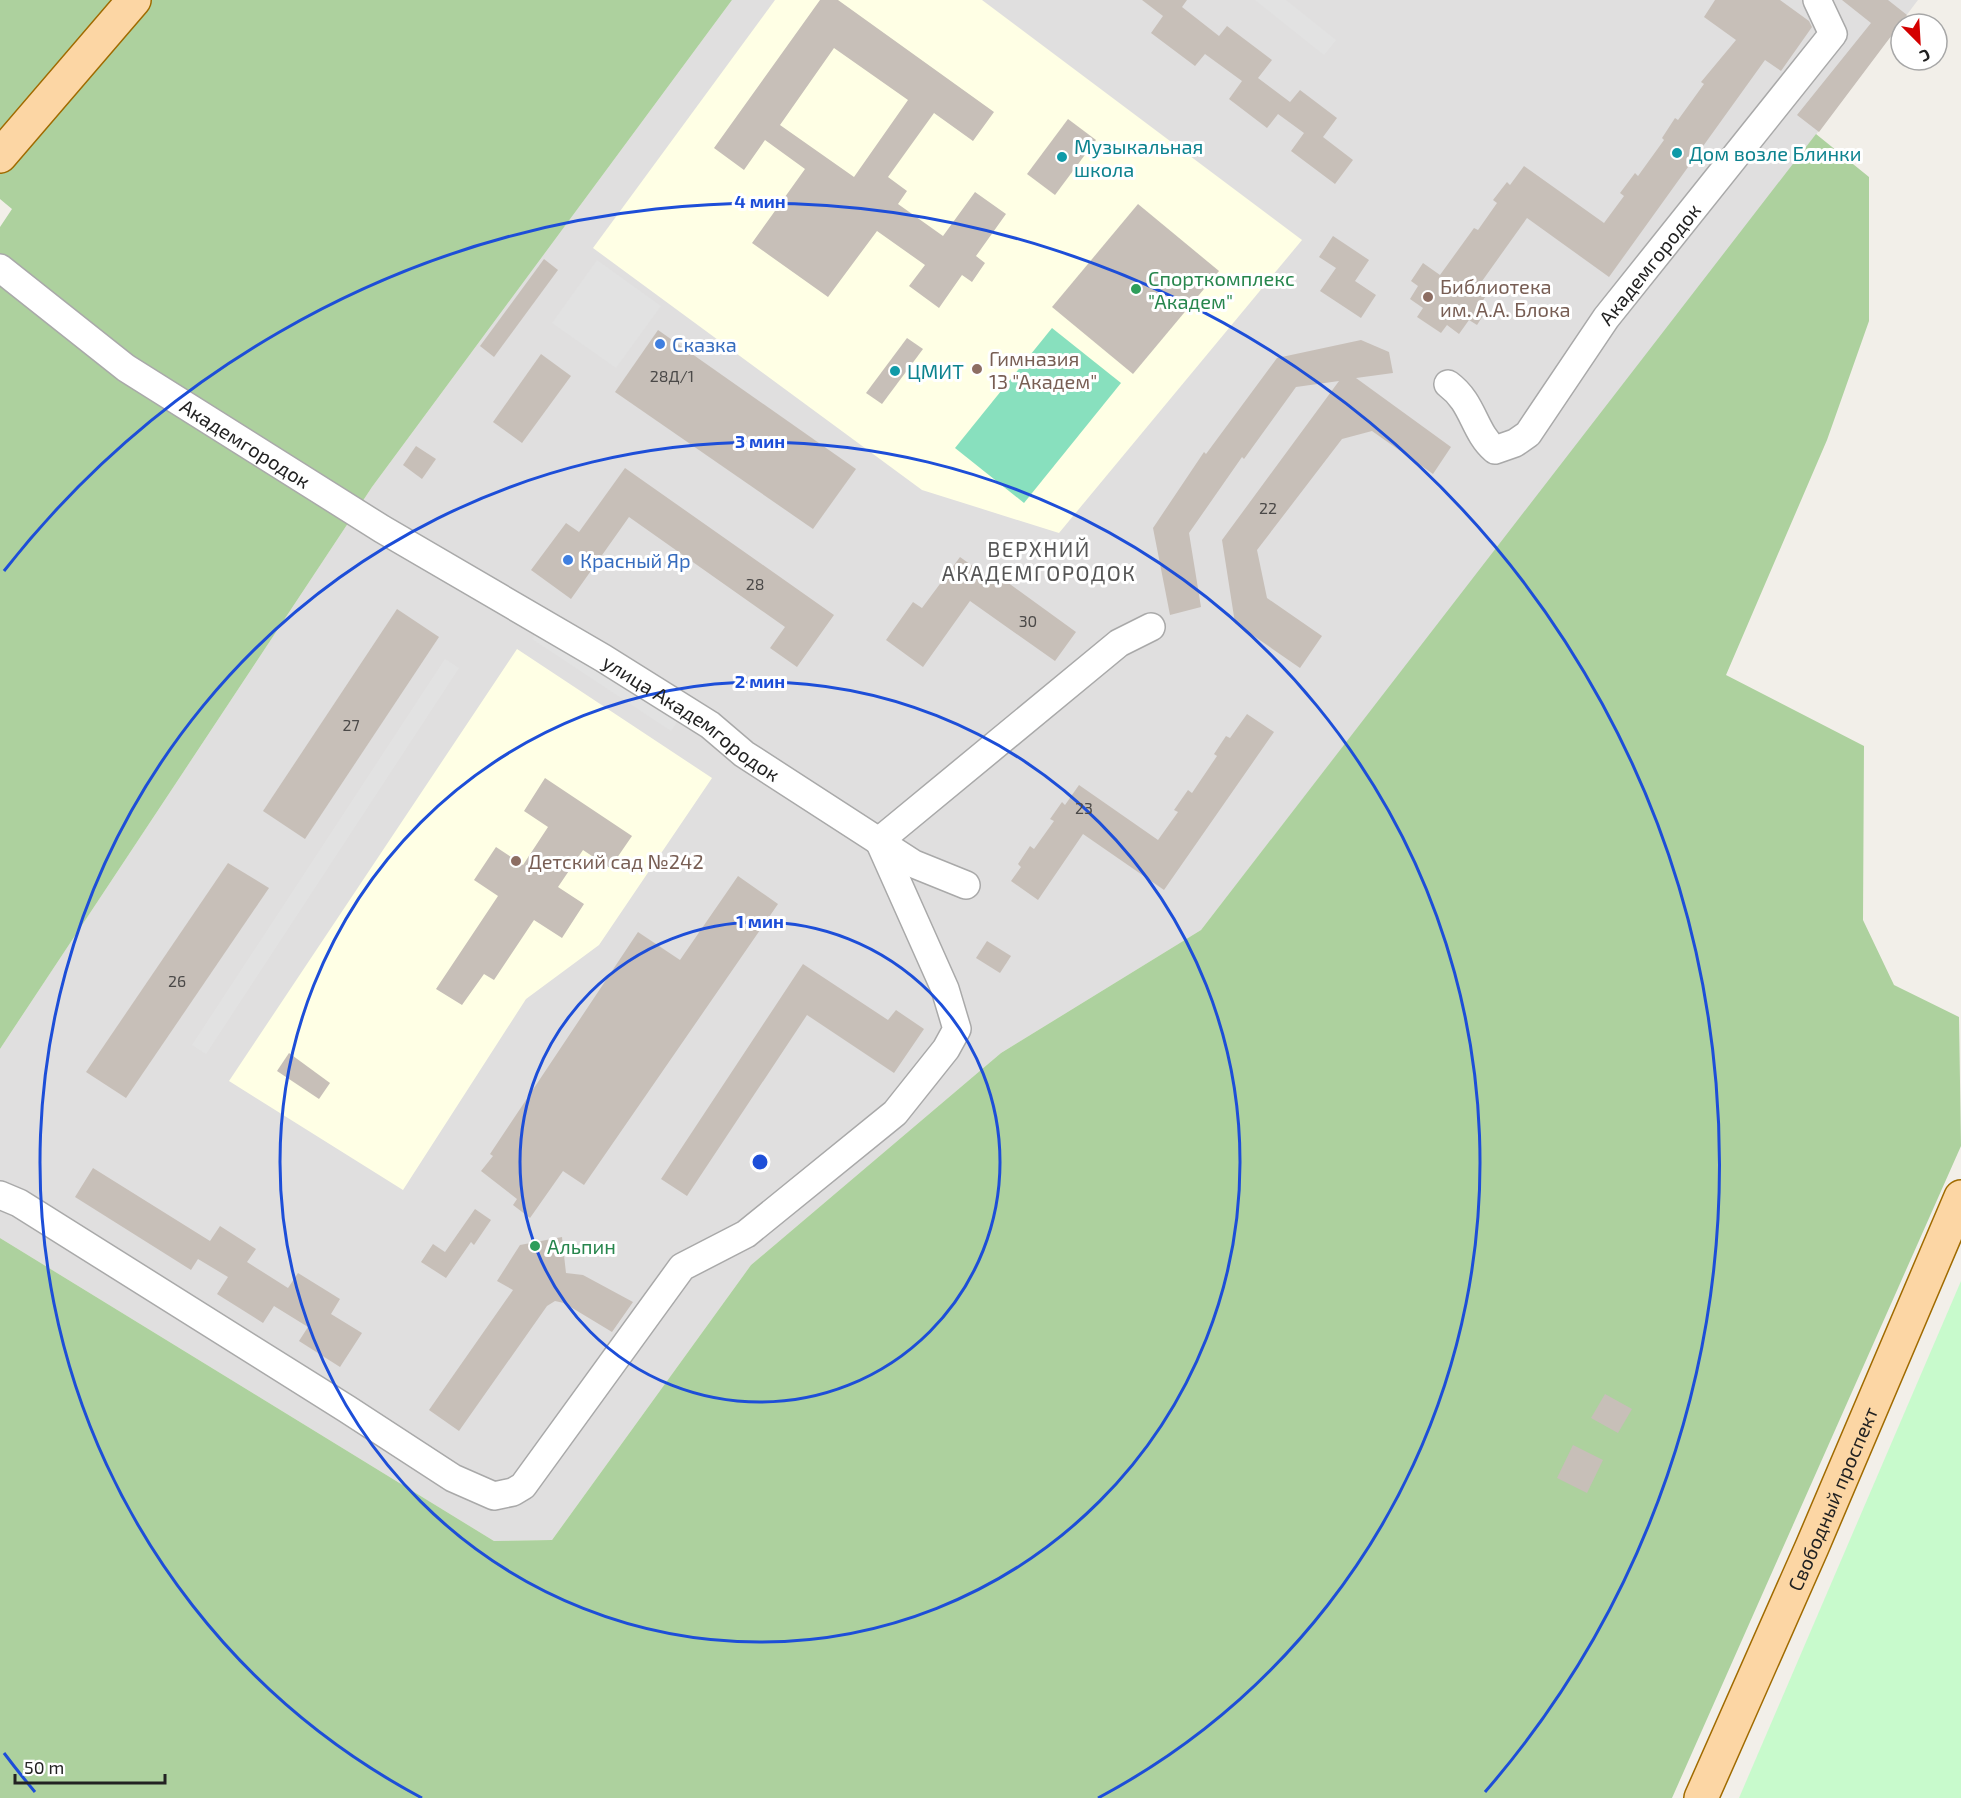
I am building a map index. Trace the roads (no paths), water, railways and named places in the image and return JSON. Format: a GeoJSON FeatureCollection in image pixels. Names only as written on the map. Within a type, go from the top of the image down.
{"type":"FeatureCollection","features":[{"type":"Feature","properties":{"kind":"main road"},"geometry":{"type":"LineString","coordinates":[[0,156],[134,0]]}},
{"type":"Feature","properties":{"kind":"main road","name":"Свободный проспект"},"geometry":{"type":"LineString","coordinates":[[1701,1798],[1812,1547],[1961,1197]]}},
{"type":"Feature","properties":{"kind":"street","name":"Академгородок"},"geometry":{"type":"LineString","coordinates":[[1448,384],[1461,393],[1475,416],[1485,442],[1495,450],[1515,443],[1528,434],[1606,318],[1833,34],[1817,0]]}},
{"type":"Feature","properties":{"kind":"street","name":"Академгородок"},"geometry":{"type":"LineString","coordinates":[[0,268],[126,368],[382,529],[502,599]]}},
{"type":"Feature","properties":{"kind":"street","name":"улица Академгородок"},"geometry":{"type":"LineString","coordinates":[[502,599],[711,725],[744,754],[914,864],[966,885]]}},
{"type":"Feature","properties":{"kind":"street"},"geometry":{"type":"LineString","coordinates":[[0,1195],[49,1222],[347,1408],[453,1478],[494,1496],[513,1492],[523,1486],[682,1267],[746,1234],[895,1113],[946,1049],[957,1029],[945,989],[879,841],[1119,644],[1151,627]]}},
{"type":"Feature","properties":{"kind":"place","name":"Дом возле Блинки"},"geometry":{"type":"Point","coordinates":[1677,153]}},
{"type":"Feature","properties":{"kind":"place","name":"Музыкальная школа"},"geometry":{"type":"Point","coordinates":[1062,157]}},
{"type":"Feature","properties":{"kind":"place","name":"Спорткомплекс \"Академ\""},"geometry":{"type":"Point","coordinates":[1136,289]}},
{"type":"Feature","properties":{"kind":"place","name":"Библиотека им. А.А. Блока"},"geometry":{"type":"Point","coordinates":[1428,297]}},
{"type":"Feature","properties":{"kind":"place","name":"Сказка"},"geometry":{"type":"Point","coordinates":[660,344]}},
{"type":"Feature","properties":{"kind":"place","name":"Гимназия 13 \"Академ\""},"geometry":{"type":"Point","coordinates":[977,369]}},
{"type":"Feature","properties":{"kind":"place","name":"ЦМИТ"},"geometry":{"type":"Point","coordinates":[895,371]}},
{"type":"Feature","properties":{"kind":"place","name":"Красный Яр"},"geometry":{"type":"Point","coordinates":[568,560]}},
{"type":"Feature","properties":{"kind":"place","name":"Детский сад №242"},"geometry":{"type":"Point","coordinates":[516,861]}},
{"type":"Feature","properties":{"kind":"place","name":"Альпин"},"geometry":{"type":"Point","coordinates":[535,1246]}},
{"type":"Feature","properties":{"kind":"district","name":"ВЕРХНИЙ АКАДЕМГОРОДОК"},"geometry":{"type":"Point","coordinates":[1039,560]}}]}
